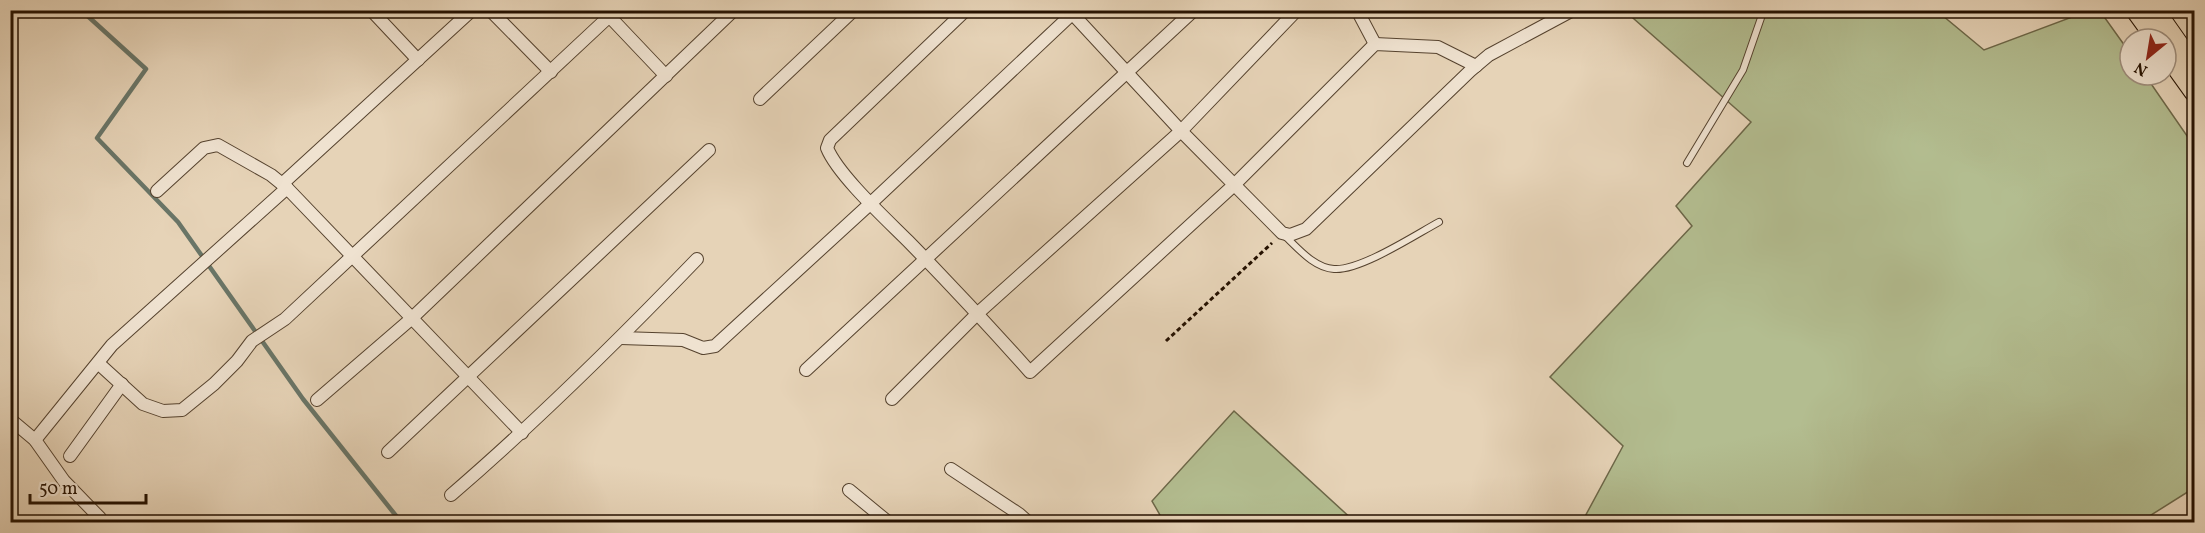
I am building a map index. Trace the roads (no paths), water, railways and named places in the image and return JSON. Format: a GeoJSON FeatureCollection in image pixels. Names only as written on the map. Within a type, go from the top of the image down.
{"type":"FeatureCollection","features":[{"type":"Feature","properties":{"kind":"main road"},"geometry":{"type":"LineString","coordinates":[[2136,10],[2160,21],[2194,67]]}},
{"type":"Feature","properties":{"kind":"main road"},"geometry":{"type":"LineString","coordinates":[[2178,69],[2194,91]]}},
{"type":"Feature","properties":{"kind":"street"},"geometry":{"type":"LineString","coordinates":[[371,10],[418,60]]}},
{"type":"Feature","properties":{"kind":"street"},"geometry":{"type":"LineString","coordinates":[[35,440],[112,345],[205,261],[472,10]]}},
{"type":"Feature","properties":{"kind":"street"},"geometry":{"type":"LineString","coordinates":[[490,10],[551,72]]}},
{"type":"Feature","properties":{"kind":"street"},"geometry":{"type":"LineString","coordinates":[[317,400],[411,319],[734,10]]}},
{"type":"Feature","properties":{"kind":"street"},"geometry":{"type":"LineString","coordinates":[[760,99],[854,10]]}},
{"type":"Feature","properties":{"kind":"street"},"geometry":{"type":"LineString","coordinates":[[966,10],[830,140],[828,148],[831,158],[871,203],[978,313],[1030,372],[1234,185],[1375,44],[1438,47],[1476,66]]}},
{"type":"Feature","properties":{"kind":"street"},"geometry":{"type":"LineString","coordinates":[[806,370],[1194,10]]}},
{"type":"Feature","properties":{"kind":"street"},"geometry":{"type":"LineString","coordinates":[[892,399],[978,313],[1181,131],[1297,10]]}},
{"type":"Feature","properties":{"kind":"street"},"geometry":{"type":"LineString","coordinates":[[1357,10],[1375,44]]}},
{"type":"Feature","properties":{"kind":"street"},"geometry":{"type":"LineString","coordinates":[[621,338],[683,340],[703,348],[715,346],[871,203],[1070,12],[1234,185],[1282,233],[1290,235],[1306,229],[1476,66],[1507,45],[1573,10]]}},
{"type":"Feature","properties":{"kind":"street"},"geometry":{"type":"LineString","coordinates":[[98,363],[143,404],[163,411],[182,410],[214,384],[257,337],[285,319],[613,14],[666,76]]}},
{"type":"Feature","properties":{"kind":"street"},"geometry":{"type":"LineString","coordinates":[[157,190],[204,148],[218,145],[271,175],[522,433]]}},
{"type":"Feature","properties":{"kind":"street"},"geometry":{"type":"LineString","coordinates":[[388,452],[709,150]]}},
{"type":"Feature","properties":{"kind":"street"},"geometry":{"type":"LineString","coordinates":[[451,495],[522,433],[621,338],[696,259]]}},
{"type":"Feature","properties":{"kind":"street"},"geometry":{"type":"LineString","coordinates":[[70,456],[122,384]]}},
{"type":"Feature","properties":{"kind":"street"},"geometry":{"type":"LineString","coordinates":[[10,418],[35,440],[64,481],[100,518]]}},
{"type":"Feature","properties":{"kind":"street"},"geometry":{"type":"LineString","coordinates":[[951,469],[1028,522]]}},
{"type":"Feature","properties":{"kind":"street"},"geometry":{"type":"LineString","coordinates":[[849,490],[888,522]]}},
{"type":"Feature","properties":{"kind":"lane"},"geometry":{"type":"LineString","coordinates":[[1687,163],[1743,70],[1762,15],[1779,10]]}},
{"type":"Feature","properties":{"kind":"lane"},"geometry":{"type":"LineString","coordinates":[[1282,233],[1313,262],[1333,269],[1353,267],[1439,222]]}},
{"type":"Feature","properties":{"kind":"waterway"},"geometry":{"type":"LineString","coordinates":[[81,10],[146,69],[97,138],[178,222],[303,399],[401,522]]}}]}
